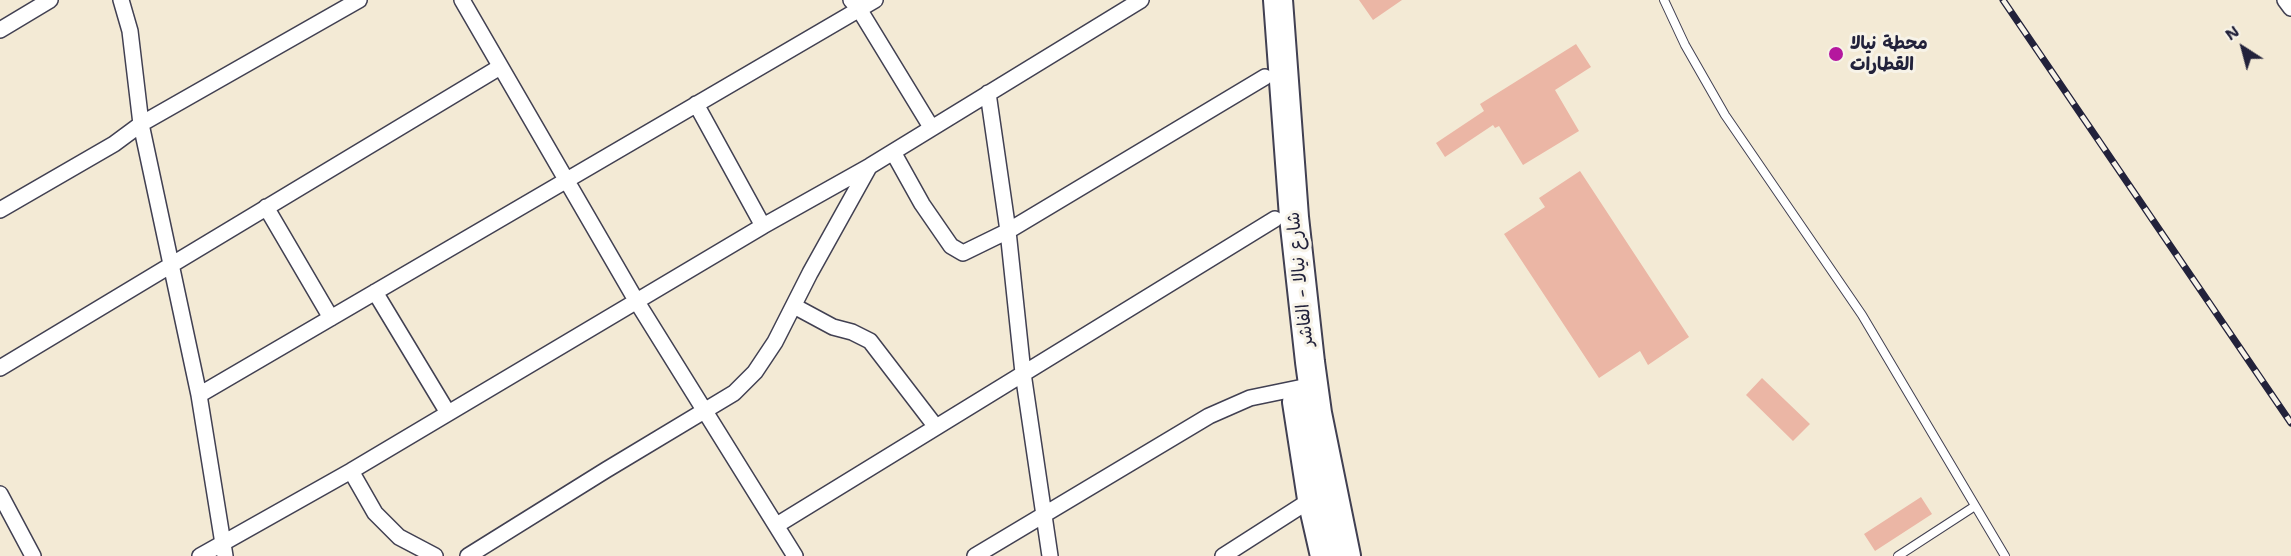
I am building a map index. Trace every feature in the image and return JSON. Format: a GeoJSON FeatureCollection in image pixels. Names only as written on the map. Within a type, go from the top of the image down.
{"type":"FeatureCollection","features":[{"type":"Feature","properties":{"kind":"highway","name":"شارع نيالا - الفاشر"},"geometry":{"type":"LineString","coordinates":[[1260,0],[1275,219],[1304,386],[1346,556]]}},
{"type":"Feature","properties":{"kind":"highway","name":"شارع نيالا - الفاشر"},"geometry":{"type":"LineString","coordinates":[[1278,0],[1312,499],[1325,556]]}},
{"type":"Feature","properties":{"kind":"street"},"geometry":{"type":"LineString","coordinates":[[0,30],[30,5],[50,0]]}},
{"type":"Feature","properties":{"kind":"street"},"geometry":{"type":"LineString","coordinates":[[122,0],[130,31],[141,124],[199,395],[224,549]]}},
{"type":"Feature","properties":{"kind":"street"},"geometry":{"type":"LineString","coordinates":[[0,210],[114,144],[141,124],[359,0]]}},
{"type":"Feature","properties":{"kind":"street"},"geometry":{"type":"LineString","coordinates":[[462,0],[637,302],[795,556]]}},
{"type":"Feature","properties":{"kind":"street"},"geometry":{"type":"LineString","coordinates":[[199,395],[696,104],[855,5],[875,0]]}},
{"type":"Feature","properties":{"kind":"street"},"geometry":{"type":"LineString","coordinates":[[2285,0],[2291,8]]}},
{"type":"Feature","properties":{"kind":"street"},"geometry":{"type":"LineString","coordinates":[[200,556],[224,549],[763,226],[870,166],[1136,1]]}},
{"type":"Feature","properties":{"kind":"street"},"geometry":{"type":"LineString","coordinates":[[855,5],[931,128]]}},
{"type":"Feature","properties":{"kind":"street"},"geometry":{"type":"LineString","coordinates":[[0,368],[500,68]]}},
{"type":"Feature","properties":{"kind":"street"},"geometry":{"type":"LineString","coordinates":[[893,152],[922,204],[951,246],[963,253],[1008,231],[1265,77]]}},
{"type":"Feature","properties":{"kind":"street"},"geometry":{"type":"LineString","coordinates":[[988,93],[1008,231],[1023,373],[1050,556]]}},
{"type":"Feature","properties":{"kind":"street"},"geometry":{"type":"LineString","coordinates":[[696,104],[763,226]]}},
{"type":"Feature","properties":{"kind":"street"},"geometry":{"type":"LineString","coordinates":[[468,556],[734,393],[755,372],[794,306],[870,166]]}},
{"type":"Feature","properties":{"kind":"street"},"geometry":{"type":"LineString","coordinates":[[266,207],[332,318]]}},
{"type":"Feature","properties":{"kind":"street"},"geometry":{"type":"LineString","coordinates":[[777,525],[1275,219]]}},
{"type":"Feature","properties":{"kind":"street"},"geometry":{"type":"LineString","coordinates":[[375,292],[448,413]]}},
{"type":"Feature","properties":{"kind":"street"},"geometry":{"type":"LineString","coordinates":[[794,306],[833,327],[852,332],[870,341],[936,427]]}},
{"type":"Feature","properties":{"kind":"street"},"geometry":{"type":"LineString","coordinates":[[975,556],[1209,416],[1250,398],[1304,386]]}},
{"type":"Feature","properties":{"kind":"street"},"geometry":{"type":"LineString","coordinates":[[351,471],[375,513],[399,537],[435,556]]}},
{"type":"Feature","properties":{"kind":"street"},"geometry":{"type":"LineString","coordinates":[[0,494],[5,514],[33,556]]}},
{"type":"Feature","properties":{"kind":"street"},"geometry":{"type":"LineString","coordinates":[[1223,556],[1312,499]]}},
{"type":"Feature","properties":{"kind":"lane"},"geometry":{"type":"LineString","coordinates":[[1664,0],[1685,45],[1725,115],[1862,315],[2005,556]]}},
{"type":"Feature","properties":{"kind":"lane"},"geometry":{"type":"LineString","coordinates":[[1898,556],[1976,506]]}},
{"type":"Feature","properties":{"kind":"building"},"geometry":{"type":"Polygon","coordinates":[[[1359,0],[1402,0],[1373,20],[1359,0]]]}},
{"type":"Feature","properties":{"kind":"building"},"geometry":{"type":"Polygon","coordinates":[[[1576,44],[1591,67],[1555,90],[1579,131],[1523,165],[1499,126],[1495,128],[1493,125],[1445,157],[1436,143],[1484,111],[1480,104],[1576,44]]]}},
{"type":"Feature","properties":{"kind":"building"},"geometry":{"type":"Polygon","coordinates":[[[1580,171],[1689,337],[1648,365],[1640,351],[1599,378],[1504,234],[1545,207],[1539,198],[1580,171]]]}},
{"type":"Feature","properties":{"kind":"building"},"geometry":{"type":"Polygon","coordinates":[[[1762,378],[1810,424],[1793,441],[1746,395],[1762,378]]]}},
{"type":"Feature","properties":{"kind":"building"},"geometry":{"type":"Polygon","coordinates":[[[1921,497],[1932,514],[1875,551],[1864,534],[1921,497]]]}},
{"type":"Feature","properties":{"kind":"railway"},"geometry":{"type":"LineString","coordinates":[[2003,0],[2291,423]]}},
{"type":"Feature","properties":{"kind":"place","name":"محطة نيالا القطارات"},"geometry":{"type":"Point","coordinates":[1836,54]}}]}
